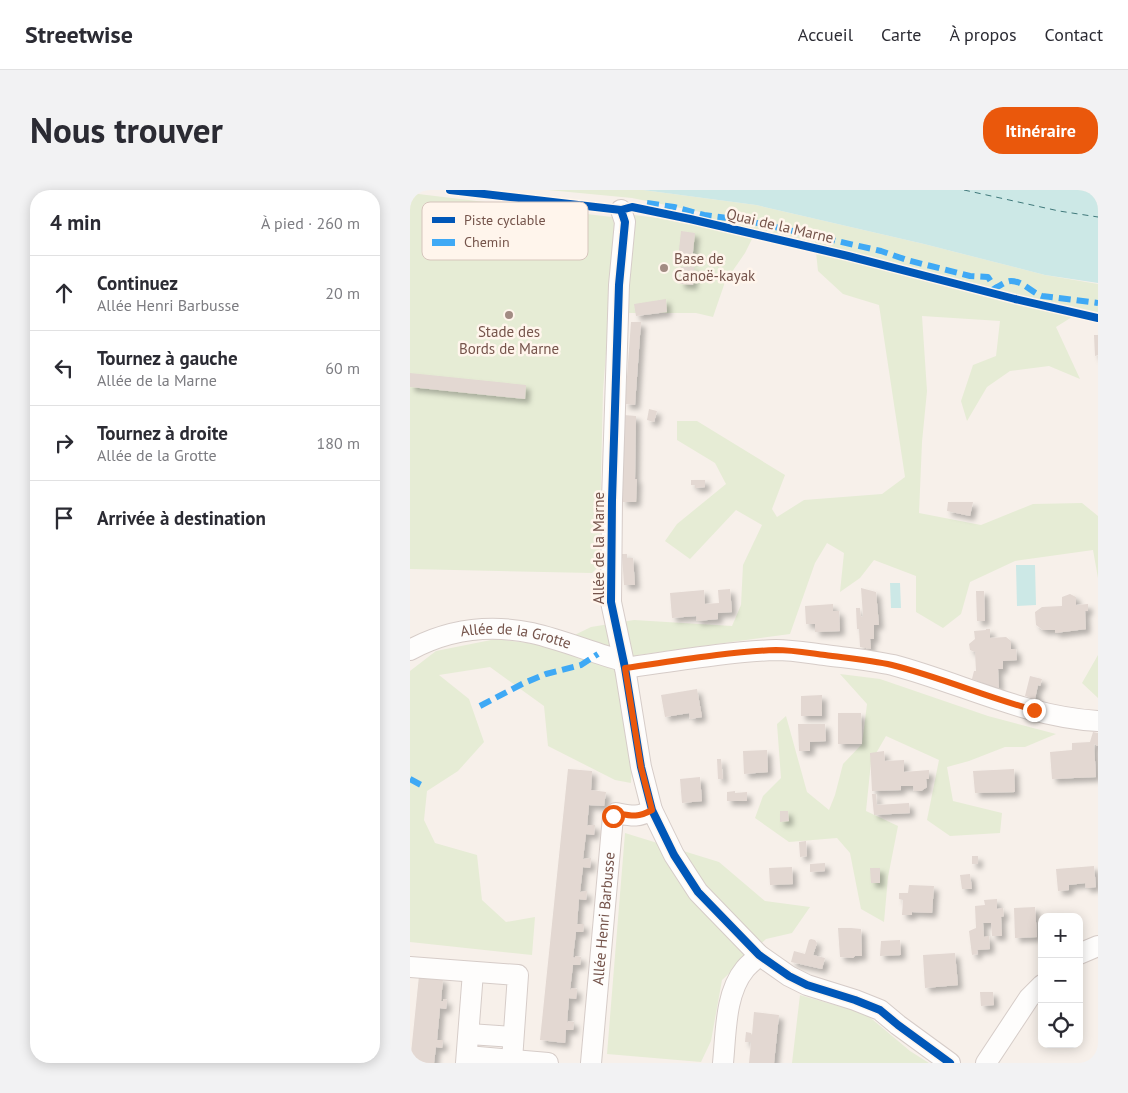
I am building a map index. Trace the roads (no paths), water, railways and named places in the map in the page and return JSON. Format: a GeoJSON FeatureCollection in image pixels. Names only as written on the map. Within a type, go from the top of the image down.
{"type":"FeatureCollection","features":[{"type":"Feature","properties":{"kind":"street","name":"Allée de la Marne"},"geometry":{"type":"LineString","coordinates":[[621,210],[625,222],[619,285],[611,587],[641,767],[652,810],[674,855],[698,892],[759,955],[789,976],[807,985],[880,1010],[950,1063]]}},
{"type":"Feature","properties":{"kind":"street","name":"Allée de la Grotte"},"geometry":{"type":"LineString","coordinates":[[410,650],[442,635],[468,630],[494,629],[532,633],[624,665],[777,650],[794,651],[869,660],[893,665],[995,700],[1034,710],[1098,721]]}},
{"type":"Feature","properties":{"kind":"street","name":"Allée Henri Barbusse"},"geometry":{"type":"LineString","coordinates":[[591,1063],[613,816],[616,813],[641,816],[652,810]]}},
{"type":"Feature","properties":{"kind":"street"},"geometry":{"type":"LineString","coordinates":[[1083,952],[1098,946]]}},
{"type":"Feature","properties":{"kind":"street"},"geometry":{"type":"LineString","coordinates":[[723,1063],[731,1000],[736,984],[745,969],[759,955]]}},
{"type":"Feature","properties":{"kind":"street"},"geometry":{"type":"LineString","coordinates":[[410,967],[518,975],[512,1037],[512,1060]]}},
{"type":"Feature","properties":{"kind":"street"},"geometry":{"type":"LineString","coordinates":[[473,972],[467,1060],[512,1060],[548,1063]]}},
{"type":"Feature","properties":{"kind":"street"},"geometry":{"type":"LineString","coordinates":[[986,1063],[1029,998],[1038,989]]}},
{"type":"Feature","properties":{"kind":"street"},"geometry":{"type":"LineString","coordinates":[[469,1034],[512,1037]]}},
{"type":"Feature","properties":{"kind":"water"},"geometry":{"type":"Polygon","coordinates":[[[643,190],[1098,190],[1098,283],[1045,275],[924,244],[756,205],[643,190]]]}},
{"type":"Feature","properties":{"kind":"water"},"geometry":{"type":"Polygon","coordinates":[[[1016,565],[1035,565],[1036,605],[1017,606],[1016,565]]]}},
{"type":"Feature","properties":{"kind":"water"},"geometry":{"type":"Polygon","coordinates":[[[890,583],[900,583],[901,608],[891,608],[890,583]]]}},
{"type":"Feature","properties":{"kind":"place","name":"Base de Canoë-kayak"},"geometry":{"type":"Point","coordinates":[664,268]}},
{"type":"Feature","properties":{"kind":"place","name":"Stade des Bords de Marne"},"geometry":{"type":"Point","coordinates":[509,315]}}]}
